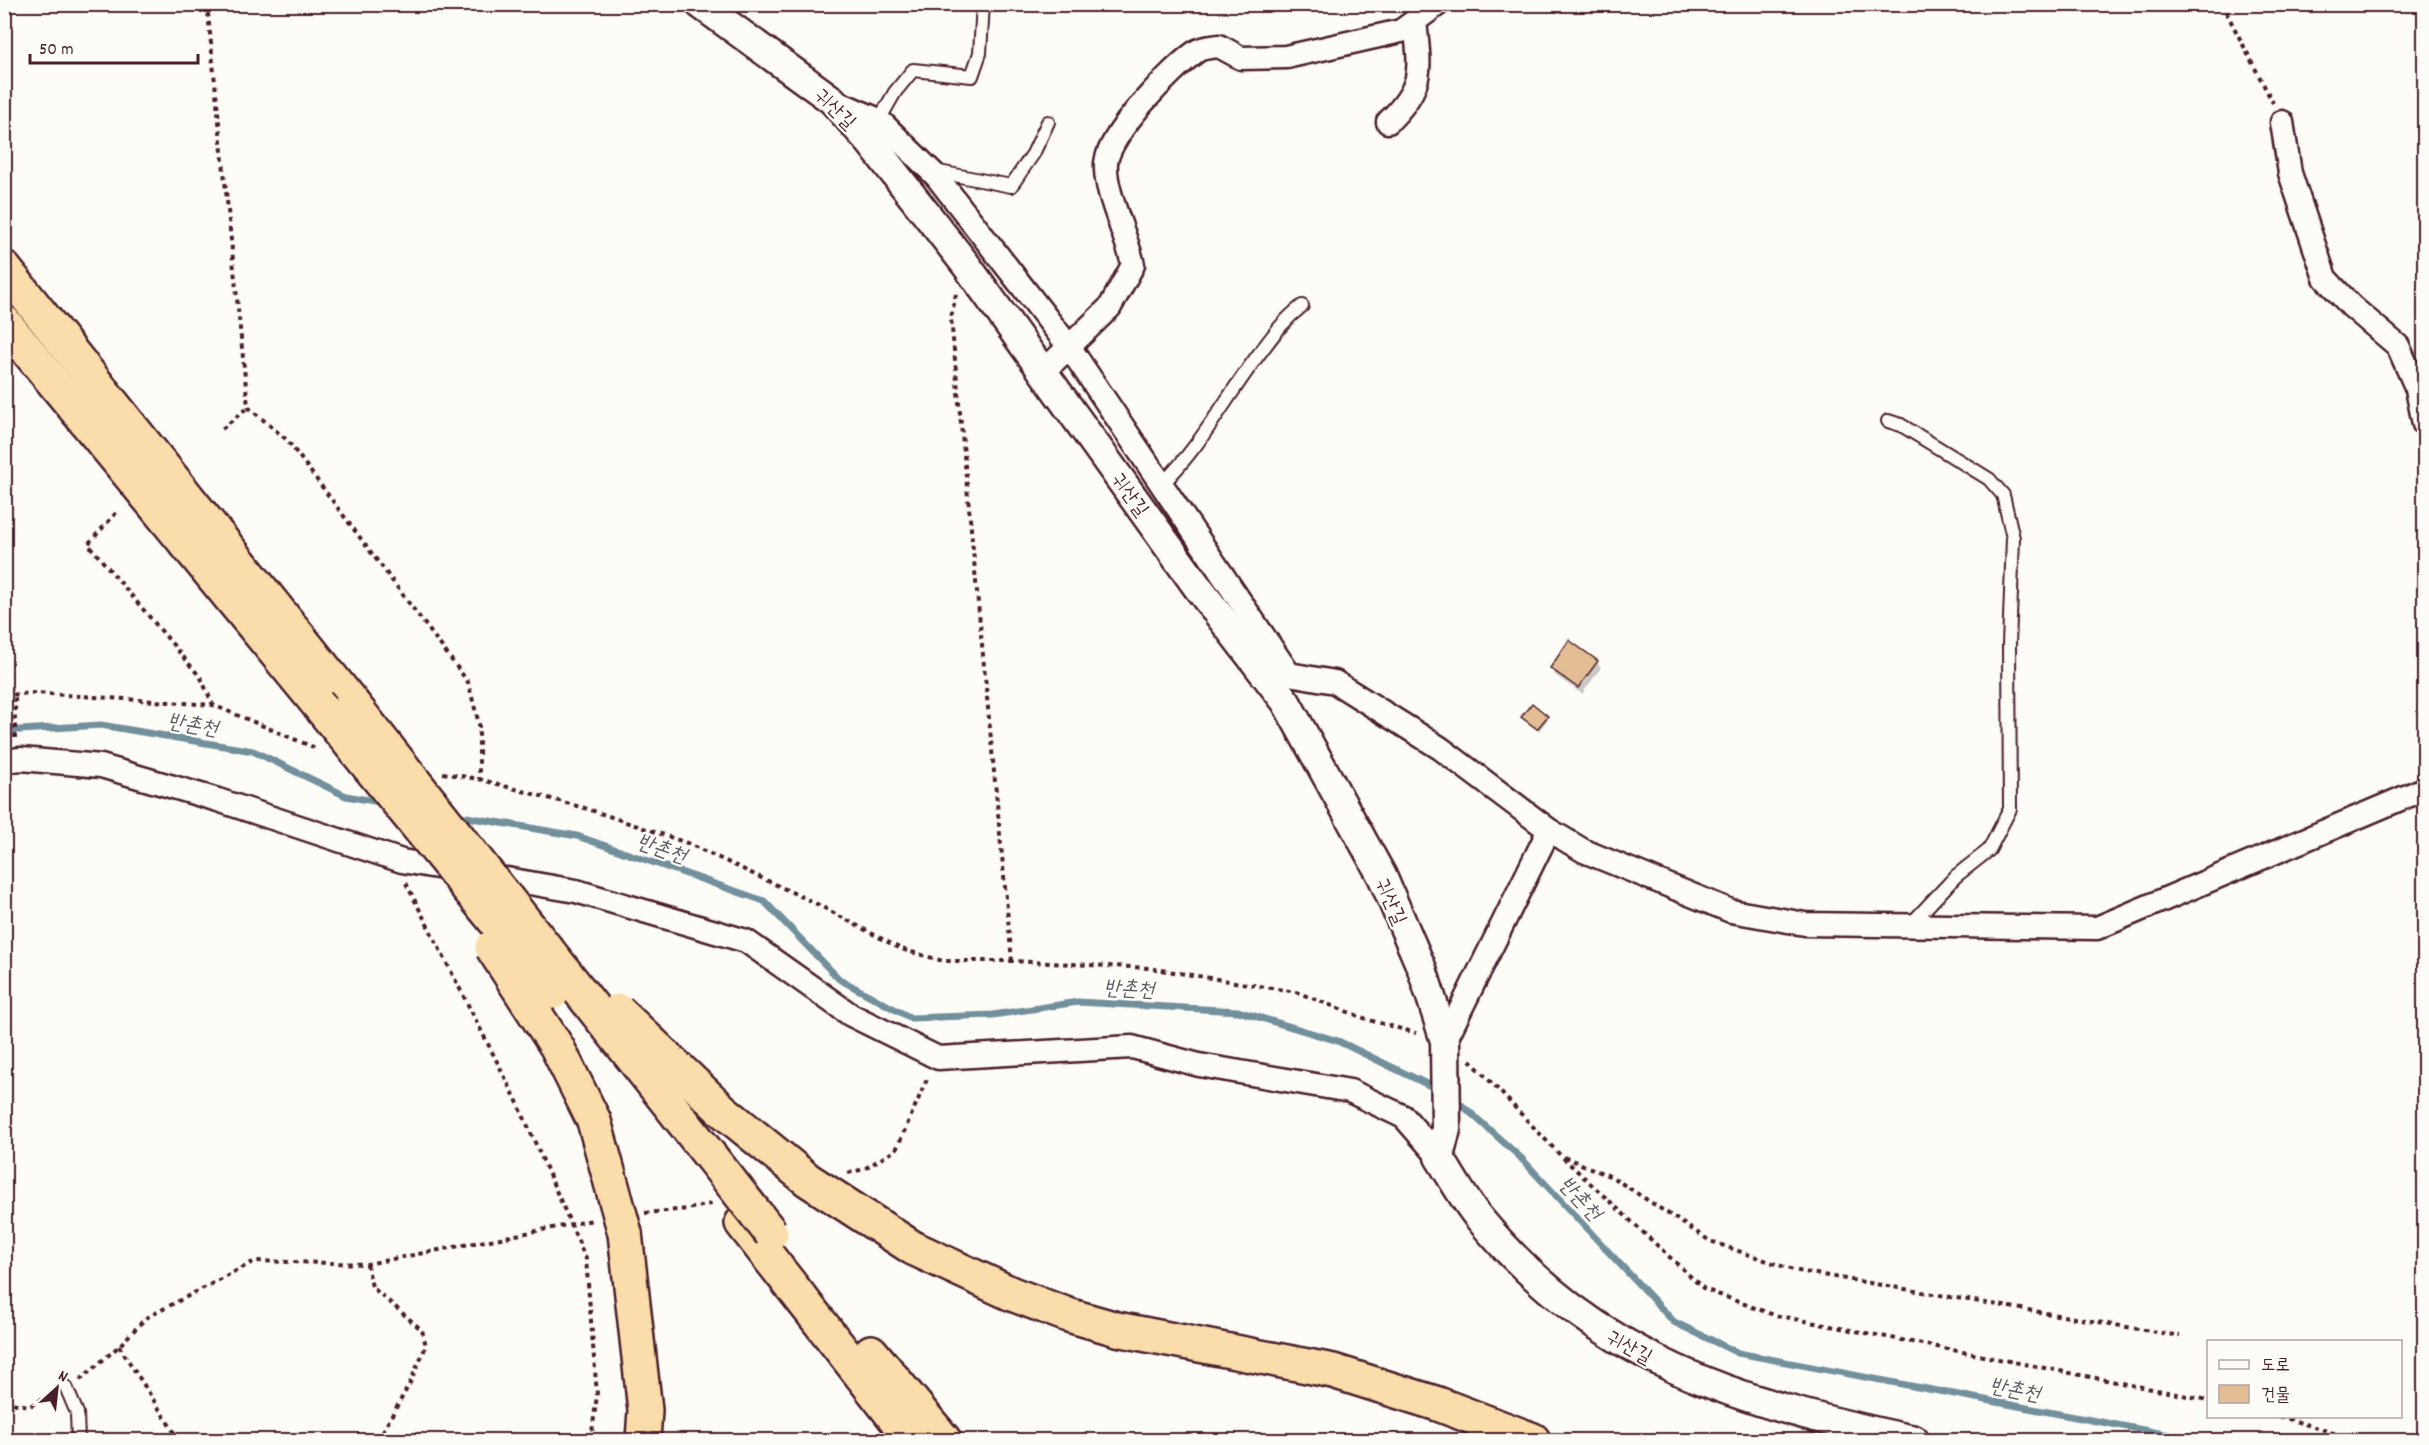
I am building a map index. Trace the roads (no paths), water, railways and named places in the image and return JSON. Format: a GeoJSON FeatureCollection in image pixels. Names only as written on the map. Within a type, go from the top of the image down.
{"type":"FeatureCollection","features":[{"type":"Feature","properties":{"kind":"highway"},"geometry":{"type":"LineString","coordinates":[[4,268],[533,931],[912,1440]]}},
{"type":"Feature","properties":{"kind":"highway"},"geometry":{"type":"LineString","coordinates":[[4,322],[375,774],[746,1219],[944,1440]]}},
{"type":"Feature","properties":{"kind":"highway"},"geometry":{"type":"LineString","coordinates":[[375,774],[557,1047],[594,1121],[633,1223],[645,1410],[643,1440]]}},
{"type":"Feature","properties":{"kind":"highway"},"geometry":{"type":"LineString","coordinates":[[533,931],[722,1110],[808,1180],[913,1248],[1012,1294],[1068,1316],[1117,1329],[1333,1371],[1438,1404],[1533,1440]]}},
{"type":"Feature","properties":{"kind":"street","name":"귀산길"},"geometry":{"type":"LineString","coordinates":[[700,4],[832,100],[870,142],[967,266],[1198,589],[1279,677],[1286,702],[1382,876],[1422,969],[1445,1052],[1446,1129],[1439,1157],[1477,1216],[1507,1251],[1549,1291],[1597,1328],[1642,1355],[1696,1379],[1785,1409],[1914,1440]]}},
{"type":"Feature","properties":{"kind":"street"},"geometry":{"type":"LineString","coordinates":[[1043,372],[1110,307],[1133,265],[1128,241],[1112,201],[1106,163],[1117,135],[1158,87],[1199,49],[1219,46],[1240,58],[1286,57],[1401,31],[1438,4]]}},
{"type":"Feature","properties":{"kind":"street"},"geometry":{"type":"LineString","coordinates":[[1388,122],[1406,104],[1419,80],[1415,21]]}},
{"type":"Feature","properties":{"kind":"street"},"geometry":{"type":"LineString","coordinates":[[832,100],[879,120],[930,170],[1070,348],[1162,484],[1279,677],[1335,682],[1365,699],[1440,748],[1550,830],[1584,851],[1731,911],[1804,924],[2097,928],[2424,789]]}},
{"type":"Feature","properties":{"kind":"street"},"geometry":{"type":"LineString","coordinates":[[2282,123],[2290,173],[2325,278],[2351,306],[2398,346],[2417,389],[2424,424]]}},
{"type":"Feature","properties":{"kind":"street"},"geometry":{"type":"LineString","coordinates":[[10,752],[21,759],[101,766],[218,800],[394,859],[576,891],[746,941],[851,1015],[938,1058],[1132,1047],[1199,1065],[1350,1091],[1404,1117],[1439,1157]]}},
{"type":"Feature","properties":{"kind":"street"},"geometry":{"type":"LineString","coordinates":[[1445,1052],[1550,830]]}},
{"type":"Feature","properties":{"kind":"lane"},"geometry":{"type":"LineString","coordinates":[[879,120],[895,92],[913,70],[972,76],[980,53],[983,4]]}},
{"type":"Feature","properties":{"kind":"lane"},"geometry":{"type":"LineString","coordinates":[[930,170],[1011,186],[1034,154],[1048,122]]}},
{"type":"Feature","properties":{"kind":"lane"},"geometry":{"type":"LineString","coordinates":[[1162,484],[1184,462],[1245,372],[1287,317],[1302,306]]}},
{"type":"Feature","properties":{"kind":"lane"},"geometry":{"type":"LineString","coordinates":[[1888,421],[1901,425],[1989,479],[2003,495],[2013,538],[2009,645],[2010,809],[1989,850],[1956,876],[1910,925]]}},
{"type":"Feature","properties":{"kind":"lane"},"geometry":{"type":"LineString","coordinates":[[66,1387],[77,1413],[78,1440]]}},
{"type":"Feature","properties":{"kind":"waterway","name":"반촌천"},"geometry":{"type":"LineString","coordinates":[[4,731],[101,725],[253,751],[346,796],[385,803]]}},
{"type":"Feature","properties":{"kind":"waterway","name":"반촌천"},"geometry":{"type":"LineString","coordinates":[[455,815],[577,836],[764,901],[839,979],[911,1018],[993,1015],[1078,1002],[1238,1011],[1338,1041],[1439,1090]]}},
{"type":"Feature","properties":{"kind":"waterway","name":"반촌천"},"geometry":{"type":"LineString","coordinates":[[1454,1098],[1520,1157],[1674,1322],[1738,1353],[2196,1440]]}}]}
